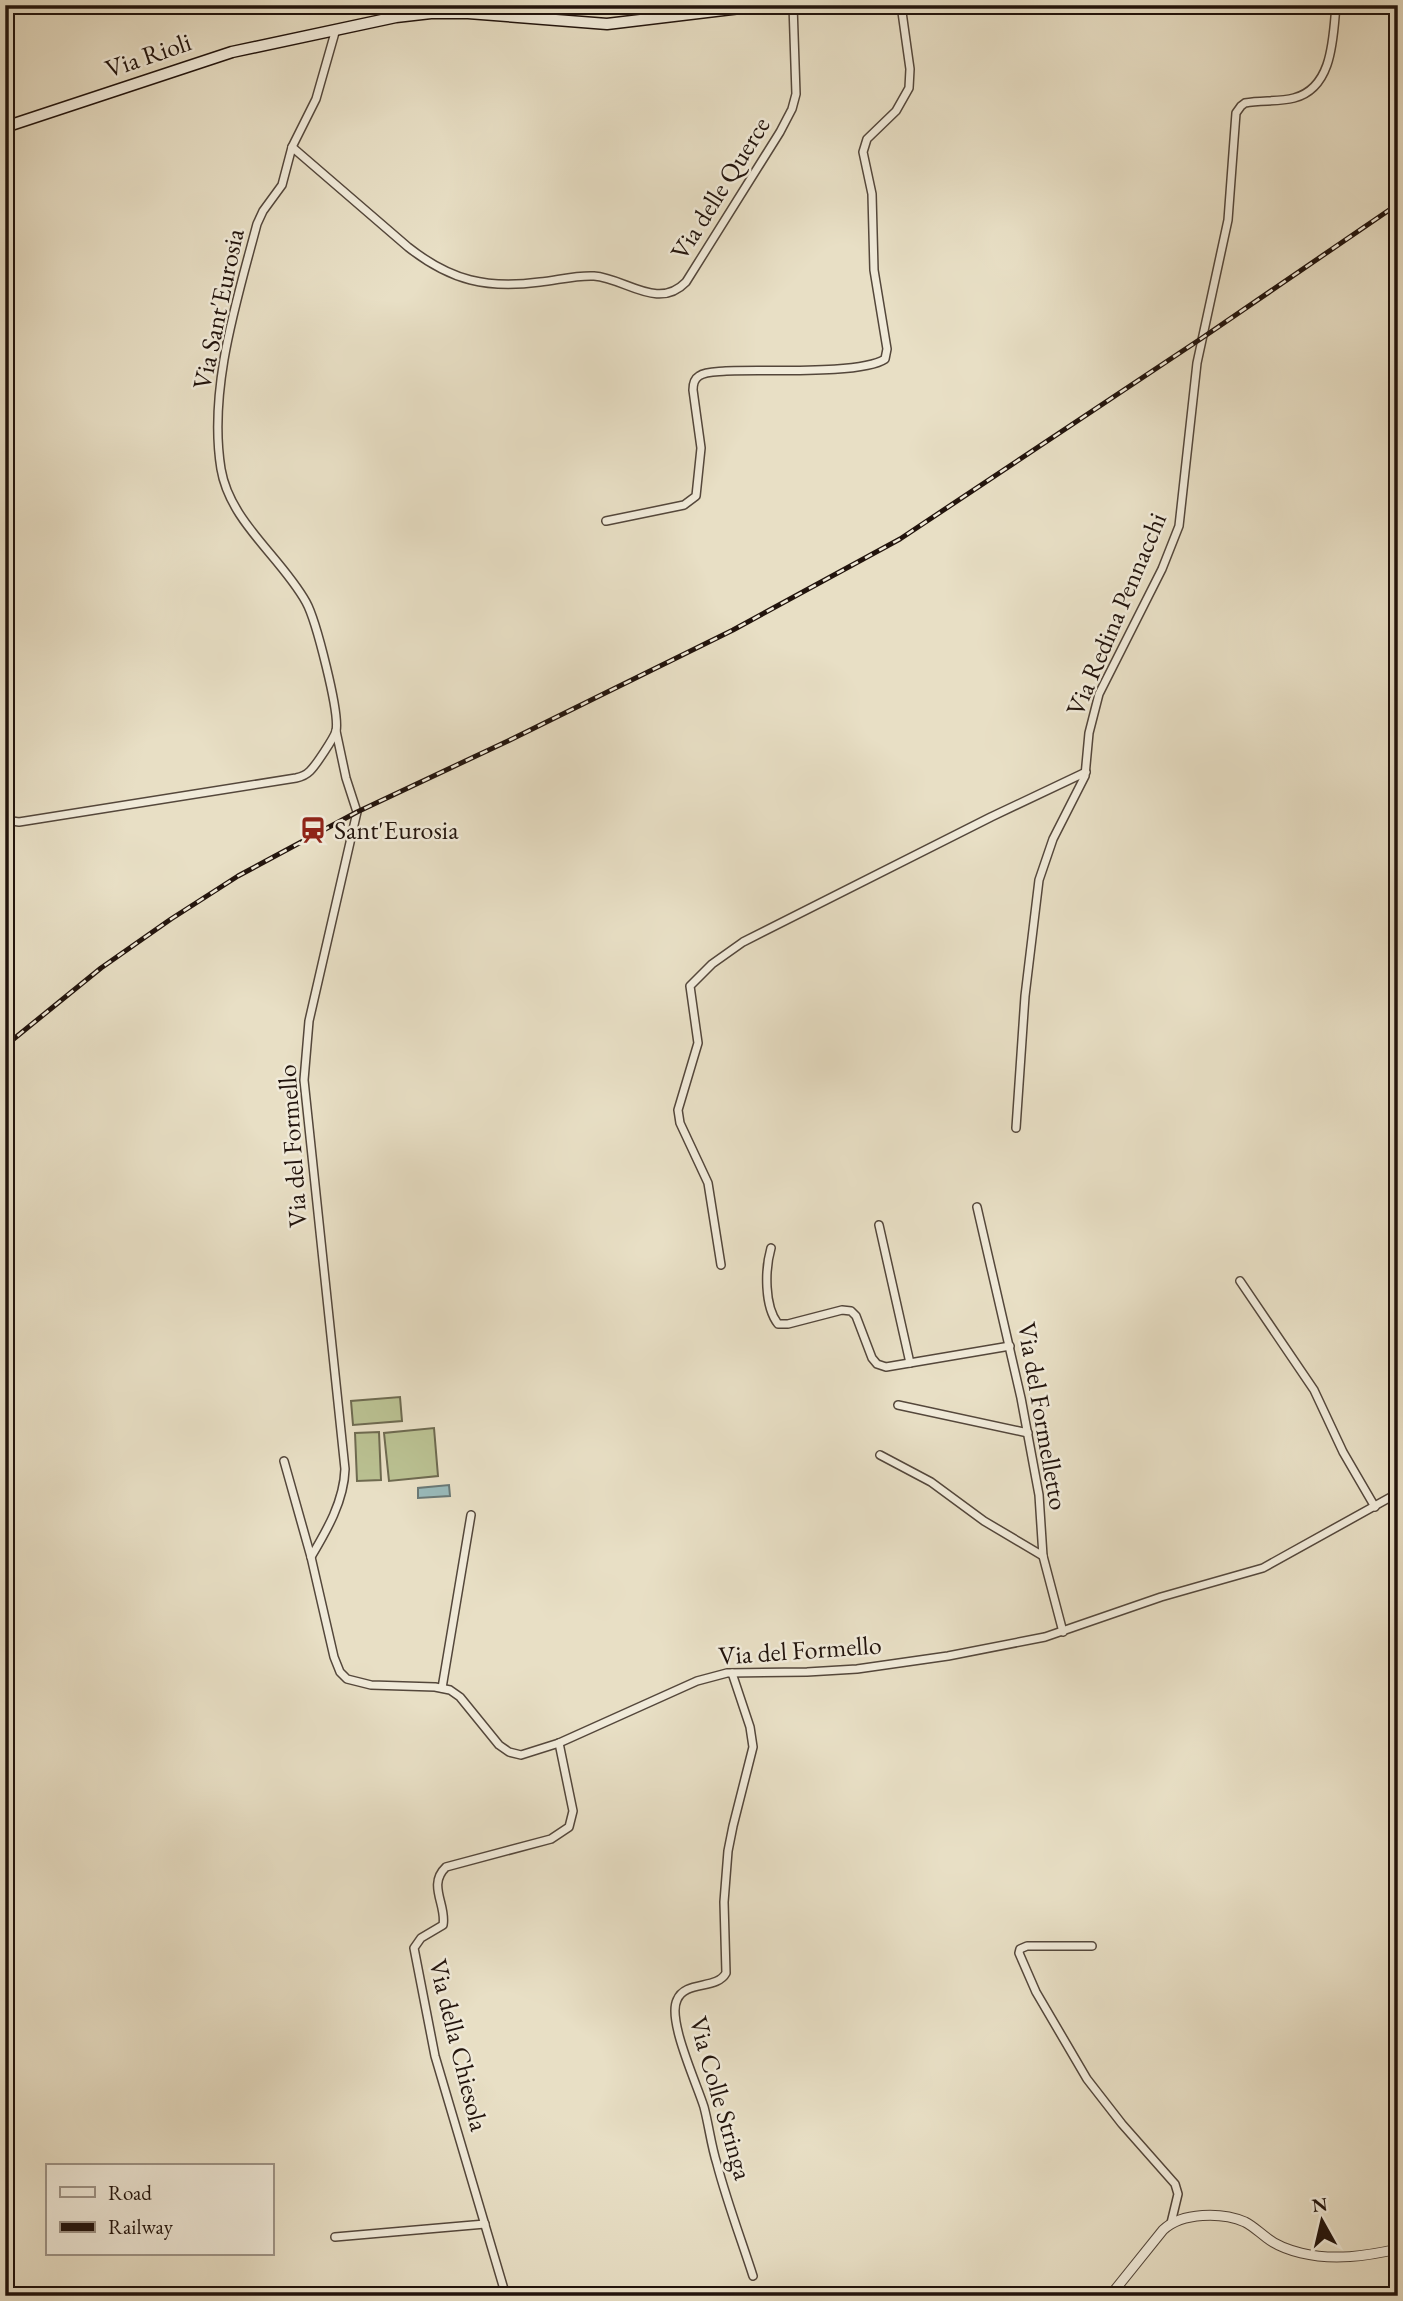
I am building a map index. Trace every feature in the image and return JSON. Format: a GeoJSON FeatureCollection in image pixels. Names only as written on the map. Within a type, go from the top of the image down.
{"type":"FeatureCollection","features":[{"type":"Feature","properties":{"kind":"main road","name":"Via Rioli"},"geometry":{"type":"LineString","coordinates":[[5,127],[219,56],[336,29],[431,13],[479,13],[586,24],[621,24],[766,5]]}},
{"type":"Feature","properties":{"kind":"street"},"geometry":{"type":"LineString","coordinates":[[529,5],[545,20]]}},
{"type":"Feature","properties":{"kind":"street","name":"Via delle Querce"},"geometry":{"type":"LineString","coordinates":[[292,147],[408,247],[440,269],[460,278],[480,283],[513,285],[594,276],[640,291],[662,294],[674,291],[687,280],[792,109],[796,86],[793,5]]}},
{"type":"Feature","properties":{"kind":"street"},"geometry":{"type":"LineString","coordinates":[[606,521],[684,505],[696,496],[701,442],[693,387],[698,376],[734,371],[842,368],[877,363],[885,359],[887,349],[874,270],[872,194],[863,152],[867,139],[896,111],[909,88],[910,69],[901,5]]}},
{"type":"Feature","properties":{"kind":"street","name":"Via Redina Pennacchi"},"geometry":{"type":"LineString","coordinates":[[1016,1128],[1025,996],[1036,891],[1051,844],[1083,782],[1089,733],[1097,700],[1165,562],[1179,526],[1197,363],[1227,224],[1236,113],[1243,104],[1306,94],[1318,83],[1329,55],[1336,5]]}},
{"type":"Feature","properties":{"kind":"street","name":"Via Sant'Eurosia"},"geometry":{"type":"LineString","coordinates":[[336,29],[315,103],[292,147],[281,188],[258,221],[229,335],[221,389],[219,454],[224,481],[233,503],[297,586],[314,618],[328,674],[336,730]]}},
{"type":"Feature","properties":{"kind":"street"},"geometry":{"type":"LineString","coordinates":[[5,820],[19,822],[296,778],[312,769],[336,730]]}},
{"type":"Feature","properties":{"kind":"street","name":"Via del Formello"},"geometry":{"type":"LineString","coordinates":[[311,1557],[334,1513],[345,1474],[304,1080],[311,1015],[357,815],[336,730]]}},
{"type":"Feature","properties":{"kind":"street"},"geometry":{"type":"LineString","coordinates":[[721,1265],[708,1183],[678,1118],[681,1098],[698,1043],[690,994],[692,981],[722,955],[743,942],[1086,772]]}},
{"type":"Feature","properties":{"kind":"street","name":"Via del Formelletto"},"geometry":{"type":"LineString","coordinates":[[977,1207],[1028,1433],[1039,1494],[1043,1556],[1063,1632]]}},
{"type":"Feature","properties":{"kind":"street"},"geometry":{"type":"LineString","coordinates":[[878,1224],[910,1363]]}},
{"type":"Feature","properties":{"kind":"street"},"geometry":{"type":"LineString","coordinates":[[771,1248],[766,1280],[778,1324],[848,1310],[855,1314],[875,1363],[886,1367],[1010,1346]]}},
{"type":"Feature","properties":{"kind":"street"},"geometry":{"type":"LineString","coordinates":[[1240,1281],[1314,1390],[1349,1463],[1375,1507]]}},
{"type":"Feature","properties":{"kind":"street"},"geometry":{"type":"LineString","coordinates":[[898,1405],[1028,1433]]}},
{"type":"Feature","properties":{"kind":"street"},"geometry":{"type":"LineString","coordinates":[[880,1455],[931,1482],[984,1521],[1043,1556]]}},
{"type":"Feature","properties":{"kind":"street"},"geometry":{"type":"LineString","coordinates":[[284,1461],[311,1557],[334,1657],[344,1677],[354,1682],[366,1685],[442,1688],[471,1515]]}},
{"type":"Feature","properties":{"kind":"street","name":"Via del Formello"},"geometry":{"type":"LineString","coordinates":[[442,1688],[453,1691],[460,1697],[494,1740],[509,1752],[527,1754],[559,1743],[697,1681],[732,1672],[856,1669],[1008,1646],[1063,1632],[1161,1597],[1256,1570],[1398,1493]]}},
{"type":"Feature","properties":{"kind":"street","name":"Via Colle Stringa"},"geometry":{"type":"LineString","coordinates":[[732,1672],[750,1727],[753,1746],[733,1825],[726,1867],[726,1973],[720,1980],[683,1992],[677,1999],[675,2010],[681,2041],[705,2112],[716,2164],[752,2276]]}},
{"type":"Feature","properties":{"kind":"street","name":"Via della Chiesola"},"geometry":{"type":"LineString","coordinates":[[506,2296],[433,2048],[414,1948],[421,1938],[444,1923],[437,1885],[443,1870],[452,1865],[551,1839],[569,1827],[573,1811],[559,1743]]}},
{"type":"Feature","properties":{"kind":"street"},"geometry":{"type":"LineString","coordinates":[[1092,1946],[1027,1946],[1020,1949],[1019,1953],[1036,1992],[1087,2079],[1175,2184],[1178,2194],[1171,2223]]}},
{"type":"Feature","properties":{"kind":"street"},"geometry":{"type":"LineString","coordinates":[[1110,2296],[1158,2235],[1171,2223],[1195,2217],[1236,2219],[1252,2226],[1281,2247],[1318,2256],[1349,2257],[1398,2249]]}},
{"type":"Feature","properties":{"kind":"street"},"geometry":{"type":"LineString","coordinates":[[335,2237],[485,2224]]}},
{"type":"Feature","properties":{"kind":"green space"},"geometry":{"type":"Polygon","coordinates":[[[400,1397],[402,1421],[353,1425],[351,1401],[400,1397]]]}},
{"type":"Feature","properties":{"kind":"green space"},"geometry":{"type":"Polygon","coordinates":[[[434,1428],[438,1476],[389,1481],[384,1433],[434,1428]]]}},
{"type":"Feature","properties":{"kind":"green space"},"geometry":{"type":"Polygon","coordinates":[[[379,1432],[381,1480],[357,1481],[355,1433],[379,1432]]]}},
{"type":"Feature","properties":{"kind":"water"},"geometry":{"type":"Polygon","coordinates":[[[449,1485],[450,1496],[418,1498],[418,1488],[449,1485]]]}},
{"type":"Feature","properties":{"kind":"railway"},"geometry":{"type":"LineString","coordinates":[[5,1046],[101,968],[238,876],[357,812],[733,630],[900,539],[1398,204]]}},
{"type":"Feature","properties":{"kind":"place","name":"Sant'Eurosia"},"geometry":{"type":"Point","coordinates":[313,830]}}]}
